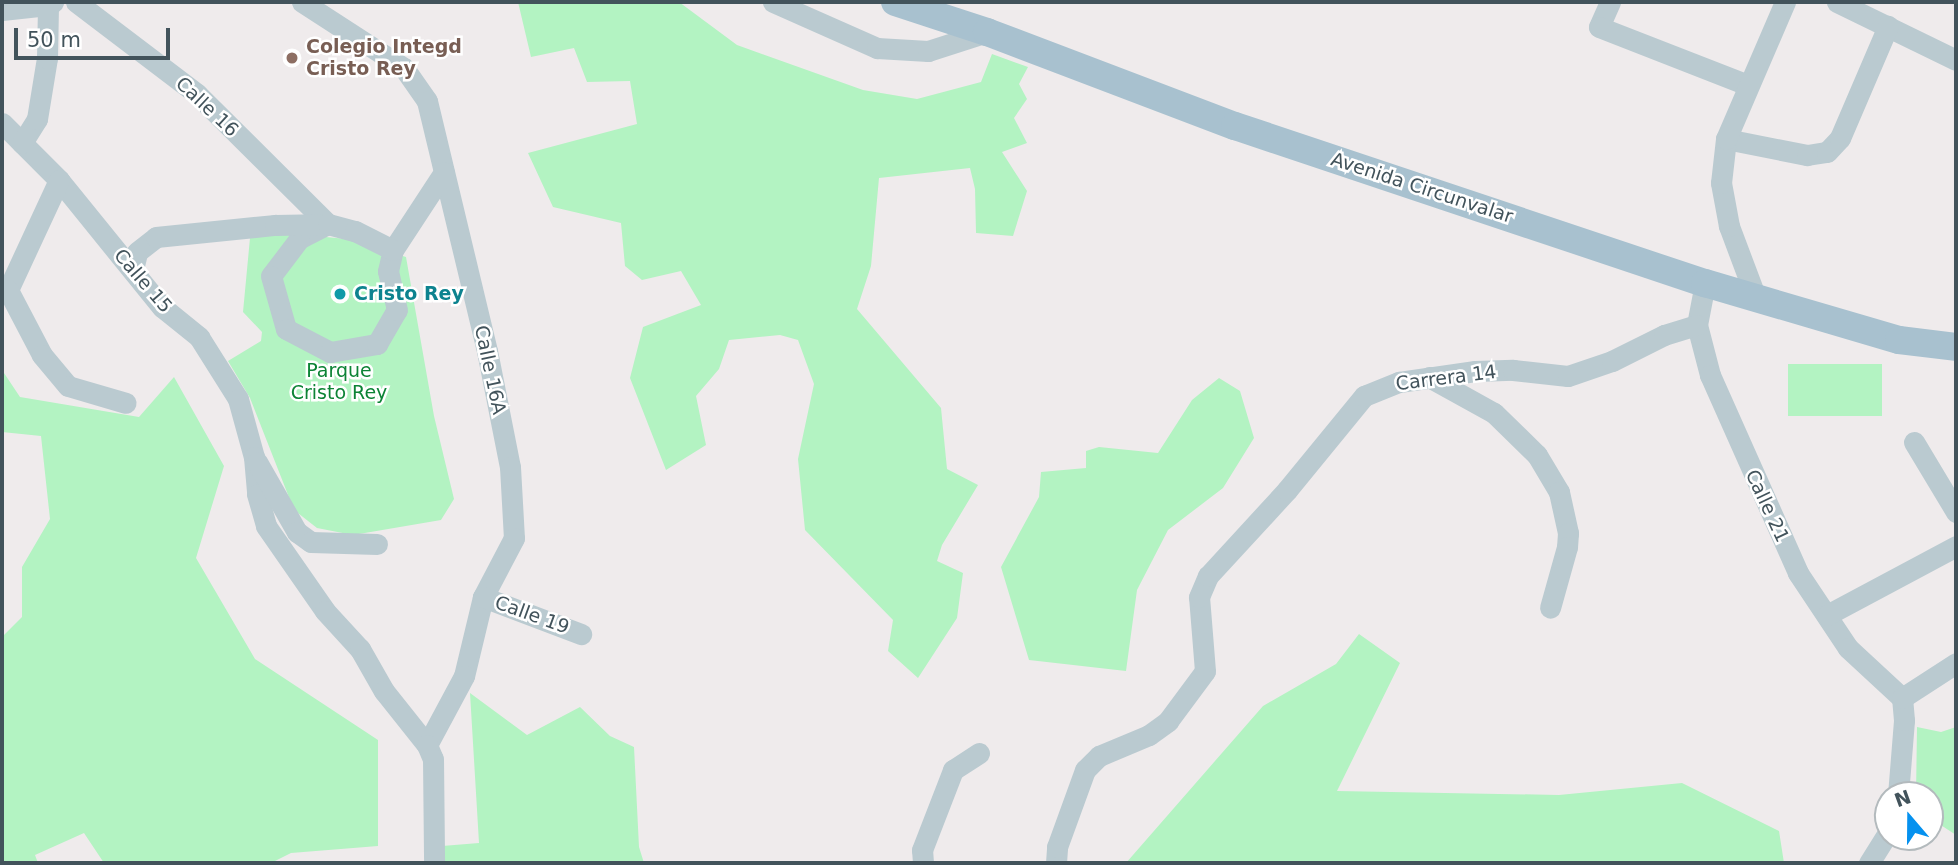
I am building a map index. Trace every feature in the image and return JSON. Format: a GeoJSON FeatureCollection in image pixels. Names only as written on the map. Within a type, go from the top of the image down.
{"type":"FeatureCollection","features":[{"type":"Feature","properties":{"kind":"main road","name":"Avenida Circunvalar"},"geometry":{"type":"LineString","coordinates":[[895,2],[987,32],[1235,126],[1705,283],[1899,340],[1956,347]]}},
{"type":"Feature","properties":{"kind":"street","name":"Calle 16"},"geometry":{"type":"LineString","coordinates":[[76,2],[197,94],[328,224]]}},
{"type":"Feature","properties":{"kind":"street","name":"Calle 16A"},"geometry":{"type":"LineString","coordinates":[[302,2],[404,68],[427,101],[510,467],[514,538],[483,597],[464,676],[426,745]]}},
{"type":"Feature","properties":{"kind":"street"},"geometry":{"type":"LineString","coordinates":[[773,2],[877,47],[928,51],[987,32]]}},
{"type":"Feature","properties":{"kind":"street"},"geometry":{"type":"LineString","coordinates":[[1610,2],[1599,27],[1748,85]]}},
{"type":"Feature","properties":{"kind":"street"},"geometry":{"type":"LineString","coordinates":[[1756,298],[1729,226],[1721,183],[1726,139],[1785,2]]}},
{"type":"Feature","properties":{"kind":"street"},"geometry":{"type":"LineString","coordinates":[[1837,2],[1956,60]]}},
{"type":"Feature","properties":{"kind":"street"},"geometry":{"type":"LineString","coordinates":[[2,10],[50,3],[47,58],[37,119],[22,143]]}},
{"type":"Feature","properties":{"kind":"street"},"geometry":{"type":"LineString","coordinates":[[1726,139],[1807,155],[1827,152],[1840,138],[1888,26]]}},
{"type":"Feature","properties":{"kind":"street","name":"Calle 15"},"geometry":{"type":"LineString","coordinates":[[2,123],[59,180],[162,307],[199,337],[238,399],[254,457]]}},
{"type":"Feature","properties":{"kind":"street"},"geometry":{"type":"LineString","coordinates":[[328,224],[299,239],[271,276],[286,329],[330,352],[377,344],[397,310],[388,271],[393,250],[444,172]]}},
{"type":"Feature","properties":{"kind":"street"},"geometry":{"type":"LineString","coordinates":[[59,180],[8,290],[42,355],[68,386],[125,403]]}},
{"type":"Feature","properties":{"kind":"street"},"geometry":{"type":"LineString","coordinates":[[133,271],[137,252],[156,237],[275,225],[328,224],[355,230],[393,250]]}},
{"type":"Feature","properties":{"kind":"street","name":"Calle 21"},"geometry":{"type":"LineString","coordinates":[[1705,283],[1697,324],[1710,375],[1744,457],[1798,573],[1848,649],[1902,698]]}},
{"type":"Feature","properties":{"kind":"street","name":"Carrera 14"},"geometry":{"type":"LineString","coordinates":[[1056,863],[1057,847],[1086,770],[1099,756],[1149,735],[1168,721],[1205,671],[1199,597],[1208,576],[1287,490],[1364,396],[1399,382],[1430,377],[1513,370],[1569,376],[1612,360],[1664,335],[1697,324]]}},
{"type":"Feature","properties":{"kind":"street"},"geometry":{"type":"LineString","coordinates":[[1430,377],[1494,412],[1537,455],[1559,492],[1568,533],[1567,547],[1550,608]]}},
{"type":"Feature","properties":{"kind":"street"},"geometry":{"type":"LineString","coordinates":[[1914,442],[1956,512]]}},
{"type":"Feature","properties":{"kind":"street"},"geometry":{"type":"LineString","coordinates":[[254,457],[296,532],[311,542],[377,544]]}},
{"type":"Feature","properties":{"kind":"street"},"geometry":{"type":"LineString","coordinates":[[254,457],[257,494],[266,526],[325,611],[360,649],[384,691],[426,745],[433,759],[434,863]]}},
{"type":"Feature","properties":{"kind":"street"},"geometry":{"type":"LineString","coordinates":[[1827,615],[1956,546]]}},
{"type":"Feature","properties":{"kind":"street","name":"Calle 19"},"geometry":{"type":"LineString","coordinates":[[483,597],[581,634]]}},
{"type":"Feature","properties":{"kind":"street"},"geometry":{"type":"LineString","coordinates":[[1899,781],[1904,720],[1902,698],[1956,663]]}},
{"type":"Feature","properties":{"kind":"street"},"geometry":{"type":"LineString","coordinates":[[923,863],[922,850],[953,770],[979,753]]}},
{"type":"Feature","properties":{"kind":"green space"},"geometry":{"type":"Polygon","coordinates":[[[518,2],[679,2],[737,45],[863,90],[917,99],[981,82],[992,54],[1028,67],[1019,84],[1027,99],[1014,118],[1027,143],[1002,152],[1027,191],[1013,236],[976,233],[975,189],[970,168],[879,178],[871,266],[857,309],[941,408],[947,469],[978,485],[942,545],[937,561],[963,573],[957,618],[918,678],[888,651],[893,620],[805,530],[798,459],[814,384],[798,340],[780,335],[729,340],[719,369],[696,396],[706,445],[666,470],[630,378],[643,327],[701,305],[681,271],[642,280],[625,266],[621,223],[553,207],[528,153],[637,124],[630,81],[587,82],[574,48],[531,57],[518,2]]]}},
{"type":"Feature","properties":{"kind":"green space","name":"Parque Cristo Rey"},"geometry":{"type":"Polygon","coordinates":[[[283,233],[347,239],[406,257],[434,416],[454,499],[441,520],[353,535],[317,528],[294,510],[250,398],[228,361],[261,341],[262,332],[243,312],[250,238],[283,233]]]}},
{"type":"Feature","properties":{"kind":"green space"},"geometry":{"type":"Polygon","coordinates":[[[1788,364],[1882,364],[1882,416],[1788,416],[1788,364]]]}},
{"type":"Feature","properties":{"kind":"green space"},"geometry":{"type":"Polygon","coordinates":[[[2,370],[20,397],[139,417],[174,377],[224,466],[196,558],[255,659],[378,740],[378,846],[291,853],[271,863],[104,863],[84,833],[35,855],[38,863],[2,863],[2,637],[22,617],[22,567],[50,519],[41,436],[2,432],[2,370]]]}},
{"type":"Feature","properties":{"kind":"green space"},"geometry":{"type":"Polygon","coordinates":[[[1219,378],[1240,391],[1254,438],[1223,488],[1168,530],[1137,590],[1126,671],[1029,660],[1001,567],[1039,497],[1041,472],[1086,468],[1086,451],[1099,447],[1158,453],[1192,400],[1219,378]]]}},
{"type":"Feature","properties":{"kind":"green space"},"geometry":{"type":"Polygon","coordinates":[[[1359,634],[1400,663],[1337,791],[1559,795],[1682,783],[1779,831],[1784,863],[1126,863],[1263,706],[1336,664],[1359,634]]]}},
{"type":"Feature","properties":{"kind":"green space"},"geometry":{"type":"Polygon","coordinates":[[[470,693],[527,735],[580,707],[610,736],[634,747],[639,847],[644,863],[442,863],[442,846],[479,843],[470,693]]]}},
{"type":"Feature","properties":{"kind":"green space"},"geometry":{"type":"Polygon","coordinates":[[[1917,727],[1941,732],[1956,727],[1956,835],[1944,827],[1944,781],[1916,781],[1917,727]]]}},
{"type":"Feature","properties":{"kind":"place","name":"Colegio Integd Cristo Rey"},"geometry":{"type":"Point","coordinates":[292,58]}},
{"type":"Feature","properties":{"kind":"place","name":"Cristo Rey"},"geometry":{"type":"Point","coordinates":[340,294]}}]}
